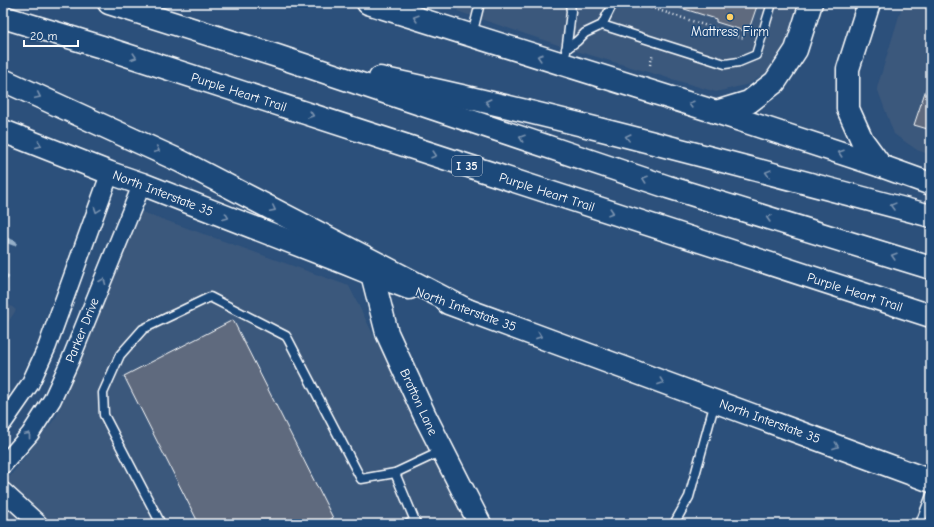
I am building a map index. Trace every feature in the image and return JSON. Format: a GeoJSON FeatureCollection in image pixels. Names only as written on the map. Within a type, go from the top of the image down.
{"type":"FeatureCollection","features":[{"type":"Feature","properties":{"kind":"main road"},"geometry":{"type":"LineString","coordinates":[[109,3],[277,56],[668,187],[931,268]]}},
{"type":"Feature","properties":{"kind":"main road"},"geometry":{"type":"LineString","coordinates":[[368,3],[472,36],[565,57],[716,112],[931,184]]}},
{"type":"Feature","properties":{"kind":"main road"},"geometry":{"type":"LineString","coordinates":[[716,112],[749,102],[775,82],[796,50],[811,3]]}},
{"type":"Feature","properties":{"kind":"main road"},"geometry":{"type":"LineString","coordinates":[[869,3],[848,69],[848,109],[862,140],[881,166]]}},
{"type":"Feature","properties":{"kind":"main road","name":"Purple Heart Trail"},"geometry":{"type":"LineString","coordinates":[[3,16],[931,316]]}},
{"type":"Feature","properties":{"kind":"main road"},"geometry":{"type":"LineString","coordinates":[[277,56],[454,94],[673,148],[931,216]]}},
{"type":"Feature","properties":{"kind":"main road"},"geometry":{"type":"LineString","coordinates":[[3,80],[180,161],[467,310]]}},
{"type":"Feature","properties":{"kind":"main road","name":"North Interstate 35"},"geometry":{"type":"LineString","coordinates":[[3,131],[110,174],[142,184],[467,310],[931,481]]}},
{"type":"Feature","properties":{"kind":"main road","name":"Bratton Lane"},"geometry":{"type":"LineString","coordinates":[[372,274],[387,333],[442,451],[480,524]]}},
{"type":"Feature","properties":{"kind":"street","name":"Parker Drive"},"geometry":{"type":"LineString","coordinates":[[3,423],[30,384],[47,347],[110,174]]}},
{"type":"Feature","properties":{"kind":"street","name":"Parker Drive"},"geometry":{"type":"LineString","coordinates":[[3,465],[30,434],[52,400],[70,361],[142,184]]}},
{"type":"Feature","properties":{"kind":"street"},"geometry":{"type":"LineString","coordinates":[[3,491],[39,524]]}},
{"type":"Feature","properties":{"kind":"lane"},"geometry":{"type":"LineString","coordinates":[[472,36],[480,3]]}},
{"type":"Feature","properties":{"kind":"lane"},"geometry":{"type":"LineString","coordinates":[[565,57],[570,3]]}},
{"type":"Feature","properties":{"kind":"lane"},"geometry":{"type":"LineString","coordinates":[[565,57],[585,33],[602,25],[613,3]]}},
{"type":"Feature","properties":{"kind":"lane"},"geometry":{"type":"LineString","coordinates":[[602,25],[725,64],[740,62],[756,55],[772,3]]}},
{"type":"Feature","properties":{"kind":"lane"},"geometry":{"type":"LineString","coordinates":[[161,524],[104,415],[103,393],[120,355],[142,329],[210,297],[286,336],[361,479],[395,473],[442,451]]}},
{"type":"Feature","properties":{"kind":"lane"},"geometry":{"type":"LineString","coordinates":[[676,524],[689,497],[715,402]]}},
{"type":"Feature","properties":{"kind":"lane"},"geometry":{"type":"LineString","coordinates":[[395,473],[413,523]]}},
{"type":"Feature","properties":{"kind":"lane"},"geometry":{"type":"LineString","coordinates":[[920,524],[931,495]]}},
{"type":"Feature","properties":{"kind":"path"},"geometry":{"type":"LineString","coordinates":[[644,5],[744,38]]}},
{"type":"Feature","properties":{"kind":"path"},"geometry":{"type":"LineString","coordinates":[[650,66],[654,52]]}},
{"type":"Feature","properties":{"kind":"shaded area"},"geometry":{"type":"Polygon","coordinates":[[[462,3],[797,3],[784,48],[772,69],[749,84],[716,92],[573,50],[457,11],[462,3]]]}},
{"type":"Feature","properties":{"kind":"shaded area"},"geometry":{"type":"Polygon","coordinates":[[[903,3],[931,3],[931,155],[917,150],[894,134],[877,88],[903,3]]]}},
{"type":"Feature","properties":{"kind":"shaded area"},"geometry":{"type":"Polygon","coordinates":[[[142,212],[349,286],[468,524],[3,524],[3,485],[56,417],[142,212]]]}},
{"type":"Feature","properties":{"kind":"shaded area"},"geometry":{"type":"Polygon","coordinates":[[[3,300],[16,310],[3,330],[3,300]]]}},
{"type":"Feature","properties":{"kind":"building"},"geometry":{"type":"Polygon","coordinates":[[[676,3],[758,3],[748,32],[716,22],[716,19],[675,6],[676,3]]]}},
{"type":"Feature","properties":{"kind":"building"},"geometry":{"type":"Polygon","coordinates":[[[928,83],[931,83],[931,130],[914,125],[928,83]]]}},
{"type":"Feature","properties":{"kind":"building"},"geometry":{"type":"Polygon","coordinates":[[[233,320],[333,518],[322,524],[199,524],[124,376],[233,320]]]}},
{"type":"Feature","properties":{"kind":"waterway"},"geometry":{"type":"LineString","coordinates":[[3,239],[14,243]]}},
{"type":"Feature","properties":{"kind":"waterway"},"geometry":{"type":"LineString","coordinates":[[3,274],[6,277]]}},
{"type":"Feature","properties":{"kind":"place","name":"Mattress Firm"},"geometry":{"type":"Point","coordinates":[730,17]}}]}
